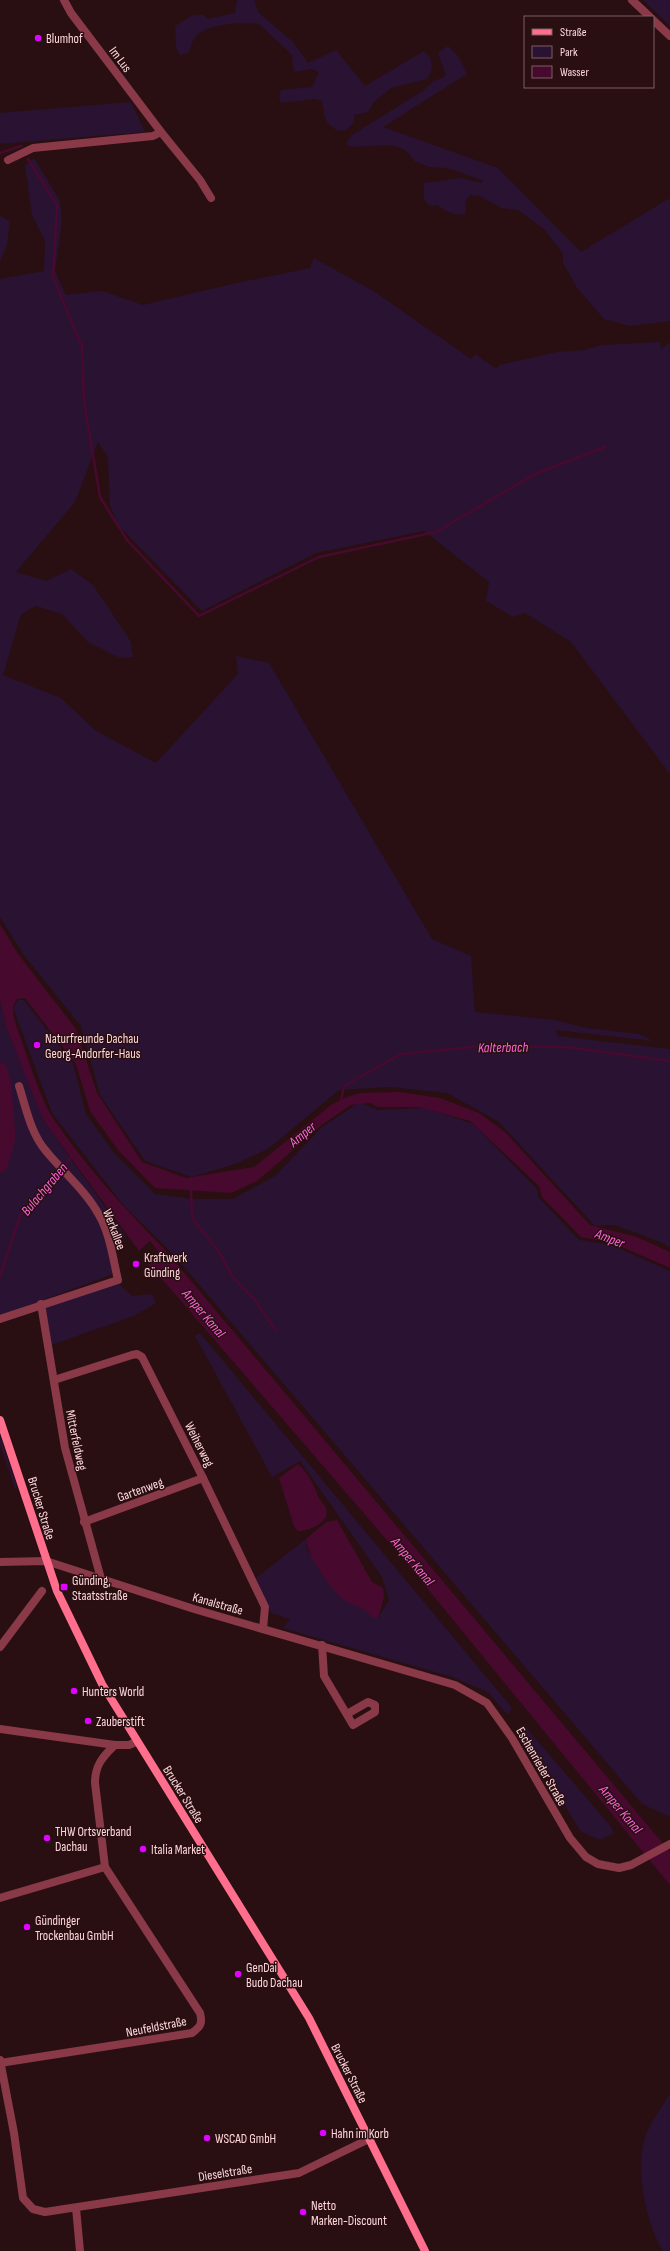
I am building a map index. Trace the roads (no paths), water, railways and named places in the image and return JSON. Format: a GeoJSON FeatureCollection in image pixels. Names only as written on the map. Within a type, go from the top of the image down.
{"type":"FeatureCollection","features":[{"type":"Feature","properties":{"kind":"main road","name":"Brucker Straße"},"geometry":{"type":"LineString","coordinates":[[0,1420],[15,1459],[46,1562],[70,1619],[102,1684],[136,1742],[271,1953],[309,2018],[371,2138],[425,2251]]}},
{"type":"Feature","properties":{"kind":"street","name":"Im Lus"},"geometry":{"type":"LineString","coordinates":[[64,0],[72,13],[161,132],[200,180],[211,198]]}},
{"type":"Feature","properties":{"kind":"street"},"geometry":{"type":"LineString","coordinates":[[632,0],[649,16]]}},
{"type":"Feature","properties":{"kind":"street"},"geometry":{"type":"LineString","coordinates":[[654,21],[670,36]]}},
{"type":"Feature","properties":{"kind":"street"},"geometry":{"type":"LineString","coordinates":[[8,160],[33,148],[152,136],[161,132]]}},
{"type":"Feature","properties":{"kind":"street","name":"Werkallee"},"geometry":{"type":"LineString","coordinates":[[0,1319],[41,1304],[118,1280],[111,1248],[99,1215],[66,1173],[45,1150],[32,1125],[19,1086]]}},
{"type":"Feature","properties":{"kind":"street","name":"Mitterfeldweg"},"geometry":{"type":"LineString","coordinates":[[41,1304],[65,1448],[84,1522],[100,1574],[99,1579]]}},
{"type":"Feature","properties":{"kind":"street","name":"Weiherweg"},"geometry":{"type":"LineString","coordinates":[[54,1380],[132,1355],[136,1354],[142,1357],[203,1478],[265,1607],[263,1629]]}},
{"type":"Feature","properties":{"kind":"street","name":"Gartenweg"},"geometry":{"type":"LineString","coordinates":[[84,1522],[203,1478]]}},
{"type":"Feature","properties":{"kind":"street","name":"Kanalstraße"},"geometry":{"type":"LineString","coordinates":[[0,1562],[46,1562],[263,1629],[384,1663]]}},
{"type":"Feature","properties":{"kind":"street"},"geometry":{"type":"LineString","coordinates":[[0,1648],[42,1591]]}},
{"type":"Feature","properties":{"kind":"street"},"geometry":{"type":"LineString","coordinates":[[322,1645],[324,1676],[347,1714]]}},
{"type":"Feature","properties":{"kind":"street","name":"Eschenrieder Straße"},"geometry":{"type":"LineString","coordinates":[[384,1663],[455,1685],[487,1703],[512,1738],[570,1838],[586,1857],[610,1868],[631,1865],[670,1844]]}},
{"type":"Feature","properties":{"kind":"street"},"geometry":{"type":"LineString","coordinates":[[0,1729],[115,1745],[129,1745],[136,1742]]}},
{"type":"Feature","properties":{"kind":"street","name":"Neufeldstraße"},"geometry":{"type":"LineString","coordinates":[[0,2062],[192,2033],[200,2026],[202,2020],[200,2013],[105,1867],[94,1783],[95,1772],[102,1756],[115,1745]]}},
{"type":"Feature","properties":{"kind":"street"},"geometry":{"type":"LineString","coordinates":[[0,1898],[105,1867]]}},
{"type":"Feature","properties":{"kind":"street","name":"Dieselstraße"},"geometry":{"type":"LineString","coordinates":[[0,2062],[2,2086],[23,2198],[33,2209],[45,2212],[299,2173],[371,2138]]}},
{"type":"Feature","properties":{"kind":"street"},"geometry":{"type":"LineString","coordinates":[[76,2208],[80,2251]]}},
{"type":"Feature","properties":{"kind":"water"},"geometry":{"type":"Polygon","coordinates":[[[0,924],[18,954],[76,1029],[97,1093],[142,1162],[186,1178],[254,1167],[331,1105],[347,1097],[360,1093],[400,1092],[440,1098],[479,1113],[505,1132],[590,1225],[637,1237],[670,1252],[670,1268],[613,1243],[581,1237],[542,1197],[539,1186],[470,1121],[419,1107],[378,1107],[370,1103],[351,1105],[323,1124],[257,1181],[231,1193],[155,1188],[118,1150],[90,1111],[76,1064],[25,998],[17,999],[14,1004],[13,1014],[39,1090],[48,1110],[65,1136],[106,1187],[165,1250],[670,1852],[670,1885],[405,1561],[148,1264],[160,1254],[150,1241],[139,1251],[46,1124],[6,1026],[0,1000],[0,924]]]}},
{"type":"Feature","properties":{"kind":"water"},"geometry":{"type":"Polygon","coordinates":[[[298,1464],[311,1480],[327,1514],[318,1525],[302,1531],[298,1531],[294,1526],[279,1478],[298,1464]]]}},
{"type":"Feature","properties":{"kind":"water"},"geometry":{"type":"Polygon","coordinates":[[[337,1520],[372,1582],[383,1588],[384,1597],[378,1618],[372,1618],[362,1608],[344,1600],[338,1595],[320,1572],[311,1554],[306,1539],[326,1522],[337,1520]]]}},
{"type":"Feature","properties":{"kind":"waterway"},"geometry":{"type":"LineString","coordinates":[[0,153],[21,146]]}},
{"type":"Feature","properties":{"kind":"waterway"},"geometry":{"type":"LineString","coordinates":[[28,159],[57,205],[53,277],[82,347],[84,401],[100,497],[127,540],[199,616],[319,557],[436,532],[535,474],[605,447]]}},
{"type":"Feature","properties":{"kind":"waterway","name":"Kalterbach"},"geometry":{"type":"LineString","coordinates":[[341,1101],[344,1086],[401,1054],[483,1046],[566,1047],[670,1061]]}},
{"type":"Feature","properties":{"kind":"waterway","name":"Bulachgraben"},"geometry":{"type":"LineString","coordinates":[[0,1070],[4,1086],[8,1138],[0,1165]]}},
{"type":"Feature","properties":{"kind":"waterway","name":"Bulachgraben"},"geometry":{"type":"LineString","coordinates":[[0,1276],[20,1216],[28,1205],[44,1193],[72,1156]]}},
{"type":"Feature","properties":{"kind":"waterway"},"geometry":{"type":"LineString","coordinates":[[191,1189],[192,1218],[219,1252],[232,1276],[254,1299],[276,1331]]}},
{"type":"Feature","properties":{"kind":"place","name":"Blumhof"},"geometry":{"type":"Point","coordinates":[38,38]}},
{"type":"Feature","properties":{"kind":"place","name":"Naturfreunde Dachau Georg-Andorfer-Haus"},"geometry":{"type":"Point","coordinates":[37,1045]}},
{"type":"Feature","properties":{"kind":"place","name":"Kraftwerk Günding"},"geometry":{"type":"Point","coordinates":[136,1264]}},
{"type":"Feature","properties":{"kind":"place","name":"Günding, Staatsstraße"},"geometry":{"type":"Point","coordinates":[64,1587]}},
{"type":"Feature","properties":{"kind":"place","name":"Hunters World"},"geometry":{"type":"Point","coordinates":[74,1691]}},
{"type":"Feature","properties":{"kind":"place","name":"Zauberstift"},"geometry":{"type":"Point","coordinates":[88,1721]}},
{"type":"Feature","properties":{"kind":"place","name":"THW Ortsverband Dachau"},"geometry":{"type":"Point","coordinates":[47,1838]}},
{"type":"Feature","properties":{"kind":"place","name":"Italia Market"},"geometry":{"type":"Point","coordinates":[143,1849]}},
{"type":"Feature","properties":{"kind":"place","name":"Gündinger Trockenbau GmbH"},"geometry":{"type":"Point","coordinates":[27,1927]}},
{"type":"Feature","properties":{"kind":"place","name":"GenDai Budo Dachau"},"geometry":{"type":"Point","coordinates":[238,1974]}},
{"type":"Feature","properties":{"kind":"place","name":"Hahn im Korb"},"geometry":{"type":"Point","coordinates":[323,2133]}},
{"type":"Feature","properties":{"kind":"place","name":"WSCAD GmbH"},"geometry":{"type":"Point","coordinates":[207,2138]}},
{"type":"Feature","properties":{"kind":"place","name":"Netto Marken-Discount"},"geometry":{"type":"Point","coordinates":[303,2212]}},
{"type":"Feature","properties":{"kind":"water label","name":"Amper"},"geometry":{"type":"Point","coordinates":[302,1134]}},
{"type":"Feature","properties":{"kind":"water label","name":"Amper"},"geometry":{"type":"Point","coordinates":[610,1238]}},
{"type":"Feature","properties":{"kind":"water label","name":"Amper Kanal"},"geometry":{"type":"Point","coordinates":[204,1313]}},
{"type":"Feature","properties":{"kind":"water label","name":"Amper Kanal"},"geometry":{"type":"Point","coordinates":[413,1561]}},
{"type":"Feature","properties":{"kind":"water label","name":"Amper Kanal"},"geometry":{"type":"Point","coordinates":[621,1809]}}]}
